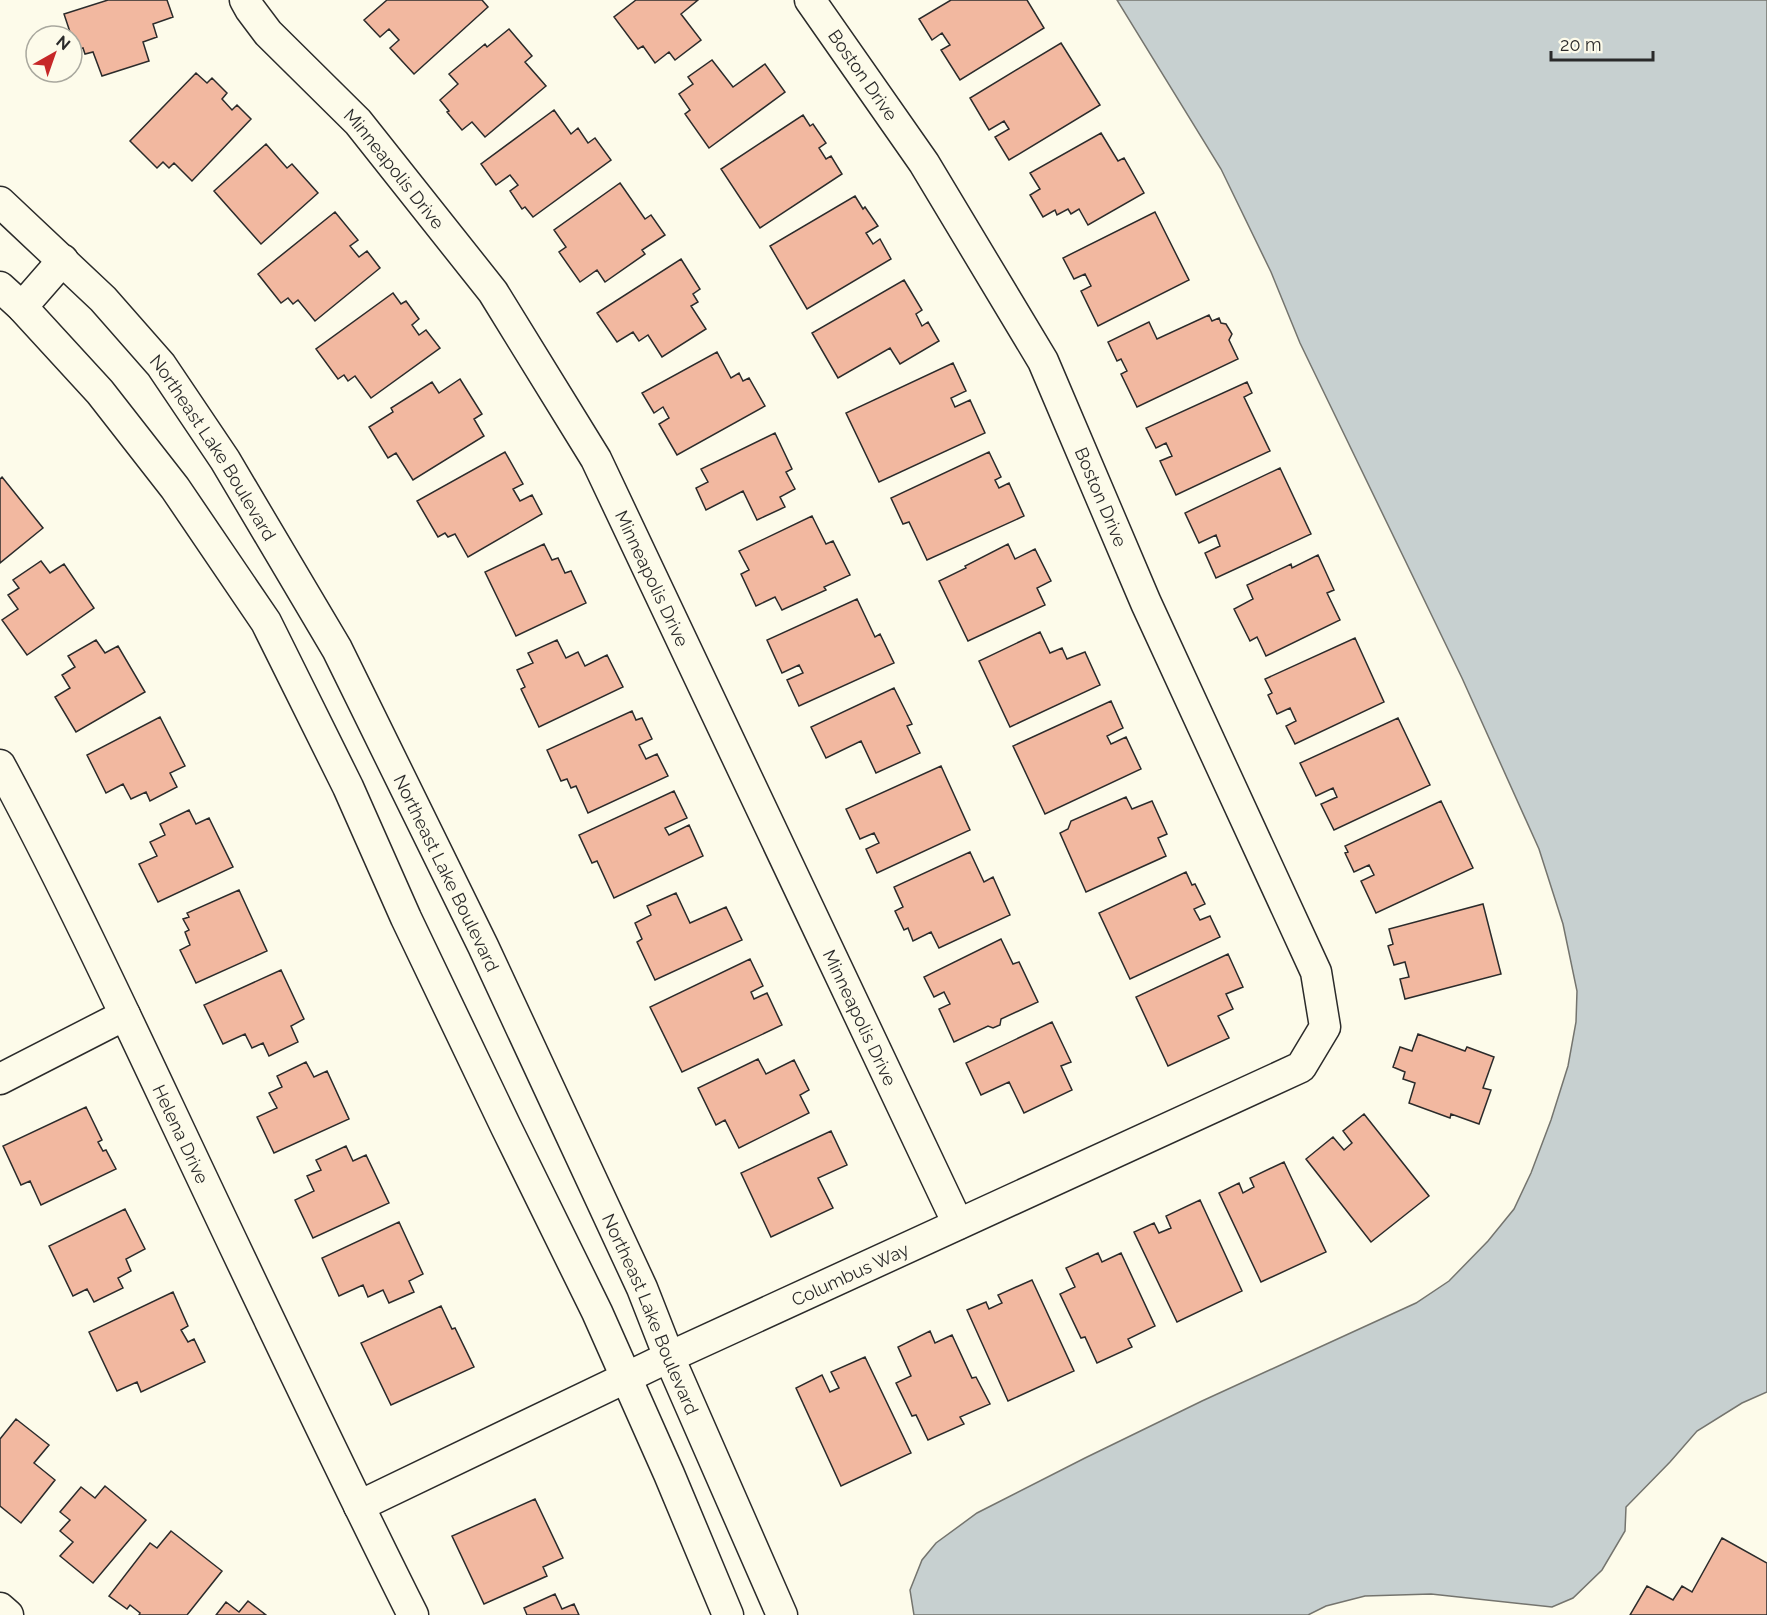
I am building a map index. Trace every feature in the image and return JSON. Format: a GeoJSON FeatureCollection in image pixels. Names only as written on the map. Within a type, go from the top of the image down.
{"type":"FeatureCollection","features":[{"type":"Feature","properties":{"kind":"street","name":"Minneapolis Drive"},"geometry":{"type":"LineString","coordinates":[[245,0],[268,33],[358,122],[493,292],[596,459],[958,1224]]}},
{"type":"Feature","properties":{"kind":"street","name":"Boston Drive"},"geometry":{"type":"LineString","coordinates":[[810,0],[924,163],[1043,361],[1146,603],[1316,972],[1325,1028]]}},
{"type":"Feature","properties":{"kind":"street","name":"Northeast Lake Boulevard"},"geometry":{"type":"LineString","coordinates":[[0,202],[103,299],[161,365],[225,460],[337,649],[483,946],[642,1288],[669,1357],[782,1615]]}},
{"type":"Feature","properties":{"kind":"street"},"geometry":{"type":"LineString","coordinates":[[22,307],[63,260]]}},
{"type":"Feature","properties":{"kind":"street"},"geometry":{"type":"LineString","coordinates":[[0,287],[22,307],[100,392],[128,427],[175,488],[266,622],[348,787],[406,918],[627,1377],[728,1615]]}},
{"type":"Feature","properties":{"kind":"street","name":"Helena Drive"},"geometry":{"type":"LineString","coordinates":[[0,765],[39,837],[413,1615]]}},
{"type":"Feature","properties":{"kind":"street"},"geometry":{"type":"LineString","coordinates":[[0,1079],[125,1015]]}},
{"type":"Feature","properties":{"kind":"street","name":"Columbus Way"},"geometry":{"type":"LineString","coordinates":[[359,1506],[669,1357],[1301,1067],[1325,1028]]}},
{"type":"Feature","properties":{"kind":"street"},"geometry":{"type":"LineString","coordinates":[[0,1608],[8,1615]]}},
{"type":"Feature","properties":{"kind":"shaded area"},"geometry":{"type":"Polygon","coordinates":[[[1117,0],[1767,0],[1767,1392],[1742,1403],[1697,1431],[1626,1507],[1625,1531],[1602,1570],[1573,1598],[1552,1607],[1431,1594],[1365,1596],[1326,1606],[1308,1615],[914,1615],[910,1590],[922,1560],[936,1543],[977,1513],[1202,1401],[1416,1303],[1449,1281],[1488,1241],[1514,1209],[1531,1173],[1551,1120],[1568,1066],[1576,1022],[1577,991],[1563,924],[1539,849],[1462,678],[1300,343],[1271,272],[1221,169],[1117,0]]]}},
{"type":"Feature","properties":{"kind":"building"},"geometry":{"type":"Polygon","coordinates":[[[108,0],[167,0],[173,17],[153,24],[157,37],[143,42],[149,61],[102,76],[93,52],[85,54],[84,24],[67,24],[64,14],[108,0]]]}},
{"type":"Feature","properties":{"kind":"building"},"geometry":{"type":"Polygon","coordinates":[[[387,0],[482,0],[488,7],[414,74],[390,48],[399,40],[389,29],[380,37],[364,20],[387,0]]]}},
{"type":"Feature","properties":{"kind":"building"},"geometry":{"type":"Polygon","coordinates":[[[636,0],[698,0],[681,14],[701,40],[675,60],[669,52],[655,63],[643,46],[638,49],[614,17],[636,0]]]}},
{"type":"Feature","properties":{"kind":"building"},"geometry":{"type":"Polygon","coordinates":[[[951,0],[1027,0],[1044,28],[960,80],[941,50],[950,45],[942,33],[932,40],[919,19],[951,0]]]}},
{"type":"Feature","properties":{"kind":"building"},"geometry":{"type":"Polygon","coordinates":[[[509,29],[532,56],[525,62],[546,86],[485,137],[472,122],[462,130],[440,100],[458,84],[449,74],[485,44],[487,47],[509,29]]]}},
{"type":"Feature","properties":{"kind":"building"},"geometry":{"type":"Polygon","coordinates":[[[1061,43],[1100,105],[1009,160],[995,137],[1009,129],[1004,121],[989,130],[970,98],[1061,43]]]}},
{"type":"Feature","properties":{"kind":"building"},"geometry":{"type":"Polygon","coordinates":[[[712,60],[733,87],[765,64],[785,92],[709,148],[685,114],[690,110],[679,94],[693,84],[688,77],[712,60]]]}},
{"type":"Feature","properties":{"kind":"building"},"geometry":{"type":"Polygon","coordinates":[[[196,73],[207,83],[212,78],[227,93],[222,99],[232,110],[237,105],[251,119],[192,181],[174,163],[169,168],[163,162],[157,168],[130,141],[196,73]]]}},
{"type":"Feature","properties":{"kind":"building"},"geometry":{"type":"Polygon","coordinates":[[[554,110],[571,134],[578,128],[588,143],[595,138],[611,160],[533,217],[525,207],[522,209],[510,191],[518,185],[510,175],[496,185],[481,164],[554,110]]]}},
{"type":"Feature","properties":{"kind":"building"},"geometry":{"type":"Polygon","coordinates":[[[803,115],[810,126],[813,124],[826,143],[819,148],[826,159],[831,156],[842,174],[760,228],[721,169],[803,115]]]}},
{"type":"Feature","properties":{"kind":"building"},"geometry":{"type":"Polygon","coordinates":[[[1101,133],[1118,161],[1124,158],[1144,193],[1088,225],[1079,209],[1071,214],[1068,209],[1057,215],[1055,210],[1043,217],[1030,195],[1040,189],[1030,173],[1101,133]]]}},
{"type":"Feature","properties":{"kind":"building"},"geometry":{"type":"Polygon","coordinates":[[[266,144],[287,168],[292,164],[318,193],[261,244],[214,191],[266,144]]]}},
{"type":"Feature","properties":{"kind":"building"},"geometry":{"type":"Polygon","coordinates":[[[620,183],[645,219],[651,215],[665,235],[642,250],[645,254],[605,282],[597,270],[580,282],[559,252],[566,247],[554,230],[620,183]]]}},
{"type":"Feature","properties":{"kind":"building"},"geometry":{"type":"Polygon","coordinates":[[[855,196],[878,226],[866,233],[873,244],[880,239],[891,259],[807,309],[770,246],[855,196]]]}},
{"type":"Feature","properties":{"kind":"building"},"geometry":{"type":"Polygon","coordinates":[[[335,212],[358,240],[350,246],[359,257],[367,251],[380,268],[315,321],[298,300],[293,304],[288,298],[281,303],[258,274],[335,212]]]}},
{"type":"Feature","properties":{"kind":"building"},"geometry":{"type":"Polygon","coordinates":[[[1155,212],[1189,280],[1098,326],[1081,291],[1091,286],[1085,274],[1074,279],[1063,258],[1155,212]]]}},
{"type":"Feature","properties":{"kind":"building"},"geometry":{"type":"Polygon","coordinates":[[[681,259],[700,289],[693,294],[698,302],[691,306],[706,329],[662,357],[648,335],[639,341],[633,332],[617,342],[597,313],[681,259]]]}},
{"type":"Feature","properties":{"kind":"building"},"geometry":{"type":"Polygon","coordinates":[[[904,280],[922,310],[916,314],[922,326],[928,322],[939,341],[900,364],[890,348],[838,378],[812,333],[904,280]]]}},
{"type":"Feature","properties":{"kind":"building"},"geometry":{"type":"Polygon","coordinates":[[[393,293],[401,304],[406,301],[419,319],[412,325],[419,335],[426,330],[440,348],[371,398],[355,376],[348,381],[344,375],[338,379],[316,349],[393,293]]]}},
{"type":"Feature","properties":{"kind":"building"},"geometry":{"type":"Polygon","coordinates":[[[1209,315],[1212,321],[1219,318],[1221,323],[1226,324],[1232,334],[1229,340],[1238,359],[1137,407],[1121,374],[1127,371],[1121,359],[1117,361],[1108,342],[1149,322],[1157,339],[1209,315]]]}},
{"type":"Feature","properties":{"kind":"building"},"geometry":{"type":"Polygon","coordinates":[[[717,352],[731,378],[739,373],[743,381],[749,378],[765,406],[677,455],[659,424],[669,418],[663,407],[654,413],[642,393],[717,352]]]}},
{"type":"Feature","properties":{"kind":"building"},"geometry":{"type":"Polygon","coordinates":[[[953,363],[966,391],[951,398],[955,407],[970,400],[985,433],[879,482],[846,413],[953,363]]]}},
{"type":"Feature","properties":{"kind":"building"},"geometry":{"type":"Polygon","coordinates":[[[460,379],[482,414],[474,419],[484,436],[413,480],[396,453],[388,458],[369,427],[393,412],[391,408],[432,382],[439,393],[460,379]]]}},
{"type":"Feature","properties":{"kind":"building"},"geometry":{"type":"Polygon","coordinates":[[[1247,382],[1252,393],[1244,397],[1270,451],[1176,495],[1160,461],[1172,456],[1166,443],[1156,448],[1146,428],[1247,382]]]}},
{"type":"Feature","properties":{"kind":"building"},"geometry":{"type":"Polygon","coordinates":[[[775,433],[792,469],[786,472],[795,489],[780,497],[785,507],[757,520],[743,491],[706,510],[696,488],[708,482],[701,469],[775,433]]]}},
{"type":"Feature","properties":{"kind":"building"},"geometry":{"type":"Polygon","coordinates":[[[505,452],[523,484],[513,489],[520,501],[532,495],[542,514],[468,557],[455,534],[448,537],[445,533],[438,537],[417,501],[505,452]]]}},
{"type":"Feature","properties":{"kind":"building"},"geometry":{"type":"Polygon","coordinates":[[[989,452],[1001,477],[995,480],[999,488],[1009,483],[1024,516],[927,560],[909,522],[903,524],[891,498],[989,452]]]}},
{"type":"Feature","properties":{"kind":"building"},"geometry":{"type":"Polygon","coordinates":[[[1280,468],[1311,534],[1216,578],[1205,553],[1220,546],[1216,535],[1199,543],[1185,513],[1280,468]]]}},
{"type":"Feature","properties":{"kind":"building"},"geometry":{"type":"Polygon","coordinates":[[[2,477],[43,528],[0,563],[0,479],[2,477]]]}},
{"type":"Feature","properties":{"kind":"building"},"geometry":{"type":"Polygon","coordinates":[[[812,516],[826,544],[833,541],[850,575],[824,587],[826,590],[782,610],[775,597],[756,606],[741,574],[749,570],[739,551],[812,516]]]}},
{"type":"Feature","properties":{"kind":"building"},"geometry":{"type":"Polygon","coordinates":[[[544,544],[552,560],[558,558],[565,573],[571,571],[586,603],[516,636],[485,572],[544,544]]]}},
{"type":"Feature","properties":{"kind":"building"},"geometry":{"type":"Polygon","coordinates":[[[1008,544],[1015,559],[1035,549],[1051,581],[1037,588],[1045,605],[968,641],[939,581],[1008,544]]]}},
{"type":"Feature","properties":{"kind":"building"},"geometry":{"type":"Polygon","coordinates":[[[1318,555],[1334,590],[1327,593],[1340,620],[1266,656],[1257,637],[1250,641],[1234,609],[1253,599],[1247,585],[1291,564],[1292,568],[1318,555]]]}},
{"type":"Feature","properties":{"kind":"building"},"geometry":{"type":"Polygon","coordinates":[[[41,561],[50,573],[64,564],[94,608],[27,655],[2,620],[18,609],[8,595],[19,588],[13,580],[41,561]]]}},
{"type":"Feature","properties":{"kind":"building"},"geometry":{"type":"Polygon","coordinates":[[[857,599],[875,637],[880,634],[894,663],[799,706],[787,680],[803,673],[799,665],[782,673],[767,640],[857,599]]]}},
{"type":"Feature","properties":{"kind":"building"},"geometry":{"type":"Polygon","coordinates":[[[1040,632],[1050,653],[1062,648],[1067,659],[1085,652],[1100,685],[1010,727],[979,661],[1040,632]]]}},
{"type":"Feature","properties":{"kind":"building"},"geometry":{"type":"Polygon","coordinates":[[[1355,638],[1384,702],[1295,744],[1286,726],[1296,721],[1290,708],[1277,714],[1268,695],[1272,693],[1265,679],[1355,638]]]}},
{"type":"Feature","properties":{"kind":"building"},"geometry":{"type":"Polygon","coordinates":[[[96,640],[105,653],[118,646],[145,692],[76,732],[55,697],[70,688],[62,675],[75,667],[68,656],[96,640]]]}},
{"type":"Feature","properties":{"kind":"building"},"geometry":{"type":"Polygon","coordinates":[[[557,640],[566,658],[578,652],[585,666],[607,655],[623,687],[539,727],[521,689],[525,687],[517,670],[533,663],[528,653],[557,640]]]}},
{"type":"Feature","properties":{"kind":"building"},"geometry":{"type":"Polygon","coordinates":[[[894,688],[912,724],[907,726],[920,753],[876,773],[861,741],[826,758],[811,727],[894,688]]]}},
{"type":"Feature","properties":{"kind":"building"},"geometry":{"type":"Polygon","coordinates":[[[1111,701],[1123,728],[1107,736],[1111,744],[1126,737],[1141,769],[1045,814],[1013,746],[1111,701]]]}},
{"type":"Feature","properties":{"kind":"building"},"geometry":{"type":"Polygon","coordinates":[[[632,711],[636,720],[642,718],[652,739],[639,745],[646,759],[657,754],[668,776],[588,813],[576,786],[571,788],[567,779],[561,781],[547,750],[632,711]]]}},
{"type":"Feature","properties":{"kind":"building"},"geometry":{"type":"Polygon","coordinates":[[[160,717],[185,766],[170,773],[177,787],[150,801],[146,792],[131,799],[123,784],[106,793],[87,755],[160,717]]]}},
{"type":"Feature","properties":{"kind":"building"},"geometry":{"type":"Polygon","coordinates":[[[1398,718],[1430,785],[1334,830],[1321,804],[1337,797],[1333,788],[1316,796],[1300,763],[1398,718]]]}},
{"type":"Feature","properties":{"kind":"building"},"geometry":{"type":"Polygon","coordinates":[[[941,766],[970,830],[877,873],[866,849],[879,843],[874,833],[860,839],[846,809],[941,766]]]}},
{"type":"Feature","properties":{"kind":"building"},"geometry":{"type":"Polygon","coordinates":[[[674,791],[687,818],[665,828],[669,835],[689,825],[703,856],[614,898],[597,861],[592,863],[579,835],[674,791]]]}},
{"type":"Feature","properties":{"kind":"building"},"geometry":{"type":"Polygon","coordinates":[[[1126,797],[1132,809],[1152,801],[1167,834],[1158,838],[1166,856],[1086,892],[1060,833],[1068,829],[1071,821],[1126,797]]]}},
{"type":"Feature","properties":{"kind":"building"},"geometry":{"type":"Polygon","coordinates":[[[1441,801],[1473,868],[1376,913],[1361,881],[1374,875],[1369,865],[1354,872],[1345,853],[1348,852],[1345,846],[1441,801]]]}},
{"type":"Feature","properties":{"kind":"building"},"geometry":{"type":"Polygon","coordinates":[[[189,810],[196,824],[209,818],[233,867],[158,902],[139,864],[157,856],[150,842],[165,835],[160,824],[189,810]]]}},
{"type":"Feature","properties":{"kind":"building"},"geometry":{"type":"Polygon","coordinates":[[[970,852],[984,882],[993,877],[1010,915],[939,948],[931,932],[913,941],[908,928],[904,930],[895,911],[903,907],[894,887],[970,852]]]}},
{"type":"Feature","properties":{"kind":"building"},"geometry":{"type":"Polygon","coordinates":[[[1186,872],[1205,904],[1194,909],[1200,920],[1210,916],[1220,937],[1130,979],[1099,913],[1186,872]]]}},
{"type":"Feature","properties":{"kind":"building"},"geometry":{"type":"Polygon","coordinates":[[[239,890],[267,951],[196,983],[180,950],[190,945],[185,932],[189,930],[183,919],[189,917],[187,913],[239,890]]]}},
{"type":"Feature","properties":{"kind":"building"},"geometry":{"type":"Polygon","coordinates":[[[676,893],[690,923],[726,907],[742,940],[655,980],[637,942],[642,939],[635,923],[651,915],[647,906],[676,893]]]}},
{"type":"Feature","properties":{"kind":"building"},"geometry":{"type":"Polygon","coordinates":[[[1483,904],[1501,974],[1405,999],[1400,979],[1409,977],[1405,962],[1394,965],[1388,946],[1393,944],[1389,929],[1483,904]]]}},
{"type":"Feature","properties":{"kind":"building"},"geometry":{"type":"Polygon","coordinates":[[[1001,939],[1013,964],[1019,962],[1038,1002],[1001,1019],[1000,1025],[993,1028],[988,1026],[954,1042],[939,1009],[950,1004],[944,992],[934,997],[924,977],[1001,939]]]}},
{"type":"Feature","properties":{"kind":"building"},"geometry":{"type":"Polygon","coordinates":[[[1228,954],[1243,987],[1226,994],[1233,1009],[1218,1016],[1229,1038],[1168,1066],[1136,997],[1228,954]]]}},
{"type":"Feature","properties":{"kind":"building"},"geometry":{"type":"Polygon","coordinates":[[[750,959],[763,986],[751,992],[754,999],[767,993],[782,1025],[682,1072],[650,1007],[750,959]]]}},
{"type":"Feature","properties":{"kind":"building"},"geometry":{"type":"Polygon","coordinates":[[[281,970],[304,1019],[291,1026],[298,1042],[269,1056],[263,1043],[252,1048],[245,1034],[223,1044],[204,1005],[281,970]]]}},
{"type":"Feature","properties":{"kind":"building"},"geometry":{"type":"Polygon","coordinates":[[[1052,1022],[1071,1062],[1061,1066],[1072,1090],[1024,1113],[1009,1082],[981,1095],[966,1063],[1052,1022]]]}},
{"type":"Feature","properties":{"kind":"building"},"geometry":{"type":"Polygon","coordinates":[[[1418,1034],[1465,1051],[1467,1047],[1494,1057],[1483,1088],[1491,1090],[1479,1124],[1451,1114],[1450,1118],[1409,1103],[1415,1083],[1403,1079],[1405,1072],[1393,1067],[1400,1047],[1412,1051],[1418,1034]]]}},
{"type":"Feature","properties":{"kind":"building"},"geometry":{"type":"Polygon","coordinates":[[[758,1059],[766,1074],[794,1060],[809,1090],[800,1095],[809,1113],[739,1148],[725,1120],[716,1125],[698,1088],[758,1059]]]}},
{"type":"Feature","properties":{"kind":"building"},"geometry":{"type":"Polygon","coordinates":[[[306,1062],[314,1077],[327,1071],[349,1119],[274,1153],[257,1117],[277,1108],[269,1093],[282,1087],[277,1076],[306,1062]]]}},
{"type":"Feature","properties":{"kind":"building"},"geometry":{"type":"Polygon","coordinates":[[[86,1107],[102,1140],[98,1142],[103,1151],[106,1150],[116,1169],[41,1205],[30,1181],[21,1185],[3,1146],[86,1107]]]}},
{"type":"Feature","properties":{"kind":"building"},"geometry":{"type":"Polygon","coordinates":[[[1364,1114],[1429,1196],[1371,1242],[1306,1159],[1333,1137],[1344,1150],[1352,1143],[1343,1131],[1364,1114]]]}},
{"type":"Feature","properties":{"kind":"building"},"geometry":{"type":"Polygon","coordinates":[[[831,1131],[847,1165],[818,1178],[833,1208],[771,1237],[741,1173],[831,1131]]]}},
{"type":"Feature","properties":{"kind":"building"},"geometry":{"type":"Polygon","coordinates":[[[346,1146],[353,1161],[366,1155],[389,1203],[313,1238],[295,1200],[314,1191],[307,1176],[321,1170],[316,1160],[346,1146]]]}},
{"type":"Feature","properties":{"kind":"building"},"geometry":{"type":"Polygon","coordinates":[[[1284,1162],[1326,1252],[1261,1282],[1219,1193],[1239,1183],[1243,1193],[1254,1187],[1250,1178],[1284,1162]]]}},
{"type":"Feature","properties":{"kind":"building"},"geometry":{"type":"Polygon","coordinates":[[[1200,1200],[1242,1291],[1177,1322],[1134,1232],[1154,1223],[1159,1233],[1171,1228],[1166,1216],[1200,1200]]]}},
{"type":"Feature","properties":{"kind":"building"},"geometry":{"type":"Polygon","coordinates":[[[125,1209],[145,1249],[126,1259],[131,1271],[118,1278],[123,1288],[94,1302],[87,1289],[73,1296],[49,1246],[125,1209]]]}},
{"type":"Feature","properties":{"kind":"building"},"geometry":{"type":"Polygon","coordinates":[[[399,1222],[423,1274],[409,1281],[414,1292],[389,1303],[383,1290],[368,1297],[363,1285],[339,1296],[322,1258],[399,1222]]]}},
{"type":"Feature","properties":{"kind":"building"},"geometry":{"type":"Polygon","coordinates":[[[1098,1253],[1102,1262],[1121,1253],[1155,1326],[1128,1339],[1132,1347],[1097,1363],[1085,1337],[1081,1338],[1060,1294],[1075,1287],[1066,1268],[1098,1253]]]}},
{"type":"Feature","properties":{"kind":"building"},"geometry":{"type":"Polygon","coordinates":[[[1032,1280],[1074,1371],[1008,1401],[967,1310],[986,1302],[989,1309],[1002,1303],[998,1295],[1032,1280]]]}},
{"type":"Feature","properties":{"kind":"building"},"geometry":{"type":"Polygon","coordinates":[[[173,1292],[188,1326],[181,1330],[188,1342],[194,1339],[205,1362],[141,1392],[137,1382],[117,1391],[89,1332],[173,1292]]]}},
{"type":"Feature","properties":{"kind":"building"},"geometry":{"type":"Polygon","coordinates":[[[441,1306],[452,1329],[455,1328],[474,1367],[391,1405],[361,1343],[441,1306]]]}},
{"type":"Feature","properties":{"kind":"building"},"geometry":{"type":"Polygon","coordinates":[[[930,1331],[935,1343],[952,1335],[972,1378],[976,1377],[990,1404],[960,1417],[964,1424],[928,1440],[916,1415],[912,1416],[896,1383],[911,1376],[898,1347],[930,1331]]]}},
{"type":"Feature","properties":{"kind":"building"},"geometry":{"type":"Polygon","coordinates":[[[865,1357],[911,1453],[841,1486],[796,1388],[822,1375],[830,1392],[839,1388],[831,1372],[865,1357]]]}},
{"type":"Feature","properties":{"kind":"building"},"geometry":{"type":"Polygon","coordinates":[[[16,1419],[49,1445],[34,1463],[55,1480],[21,1523],[0,1506],[0,1439],[16,1419]]]}},
{"type":"Feature","properties":{"kind":"building"},"geometry":{"type":"Polygon","coordinates":[[[105,1486],[146,1520],[93,1583],[60,1556],[73,1542],[60,1531],[70,1520],[60,1512],[81,1487],[95,1498],[105,1486]]]}},
{"type":"Feature","properties":{"kind":"building"},"geometry":{"type":"Polygon","coordinates":[[[535,1499],[563,1558],[543,1567],[547,1576],[484,1604],[452,1536],[535,1499]]]}},
{"type":"Feature","properties":{"kind":"building"},"geometry":{"type":"Polygon","coordinates":[[[171,1531],[222,1571],[187,1615],[139,1615],[140,1613],[130,1605],[127,1609],[109,1596],[150,1543],[157,1548],[171,1531]]]}},
{"type":"Feature","properties":{"kind":"building"},"geometry":{"type":"Polygon","coordinates":[[[1722,1538],[1767,1563],[1767,1615],[1630,1615],[1647,1586],[1673,1600],[1682,1586],[1692,1592],[1722,1538]]]}},
{"type":"Feature","properties":{"kind":"building"},"geometry":{"type":"Polygon","coordinates":[[[555,1594],[562,1609],[574,1604],[579,1615],[527,1615],[524,1608],[555,1594]]]}},
{"type":"Feature","properties":{"kind":"building"},"geometry":{"type":"Polygon","coordinates":[[[248,1601],[266,1615],[216,1615],[226,1602],[239,1612],[248,1601]]]}}]}
